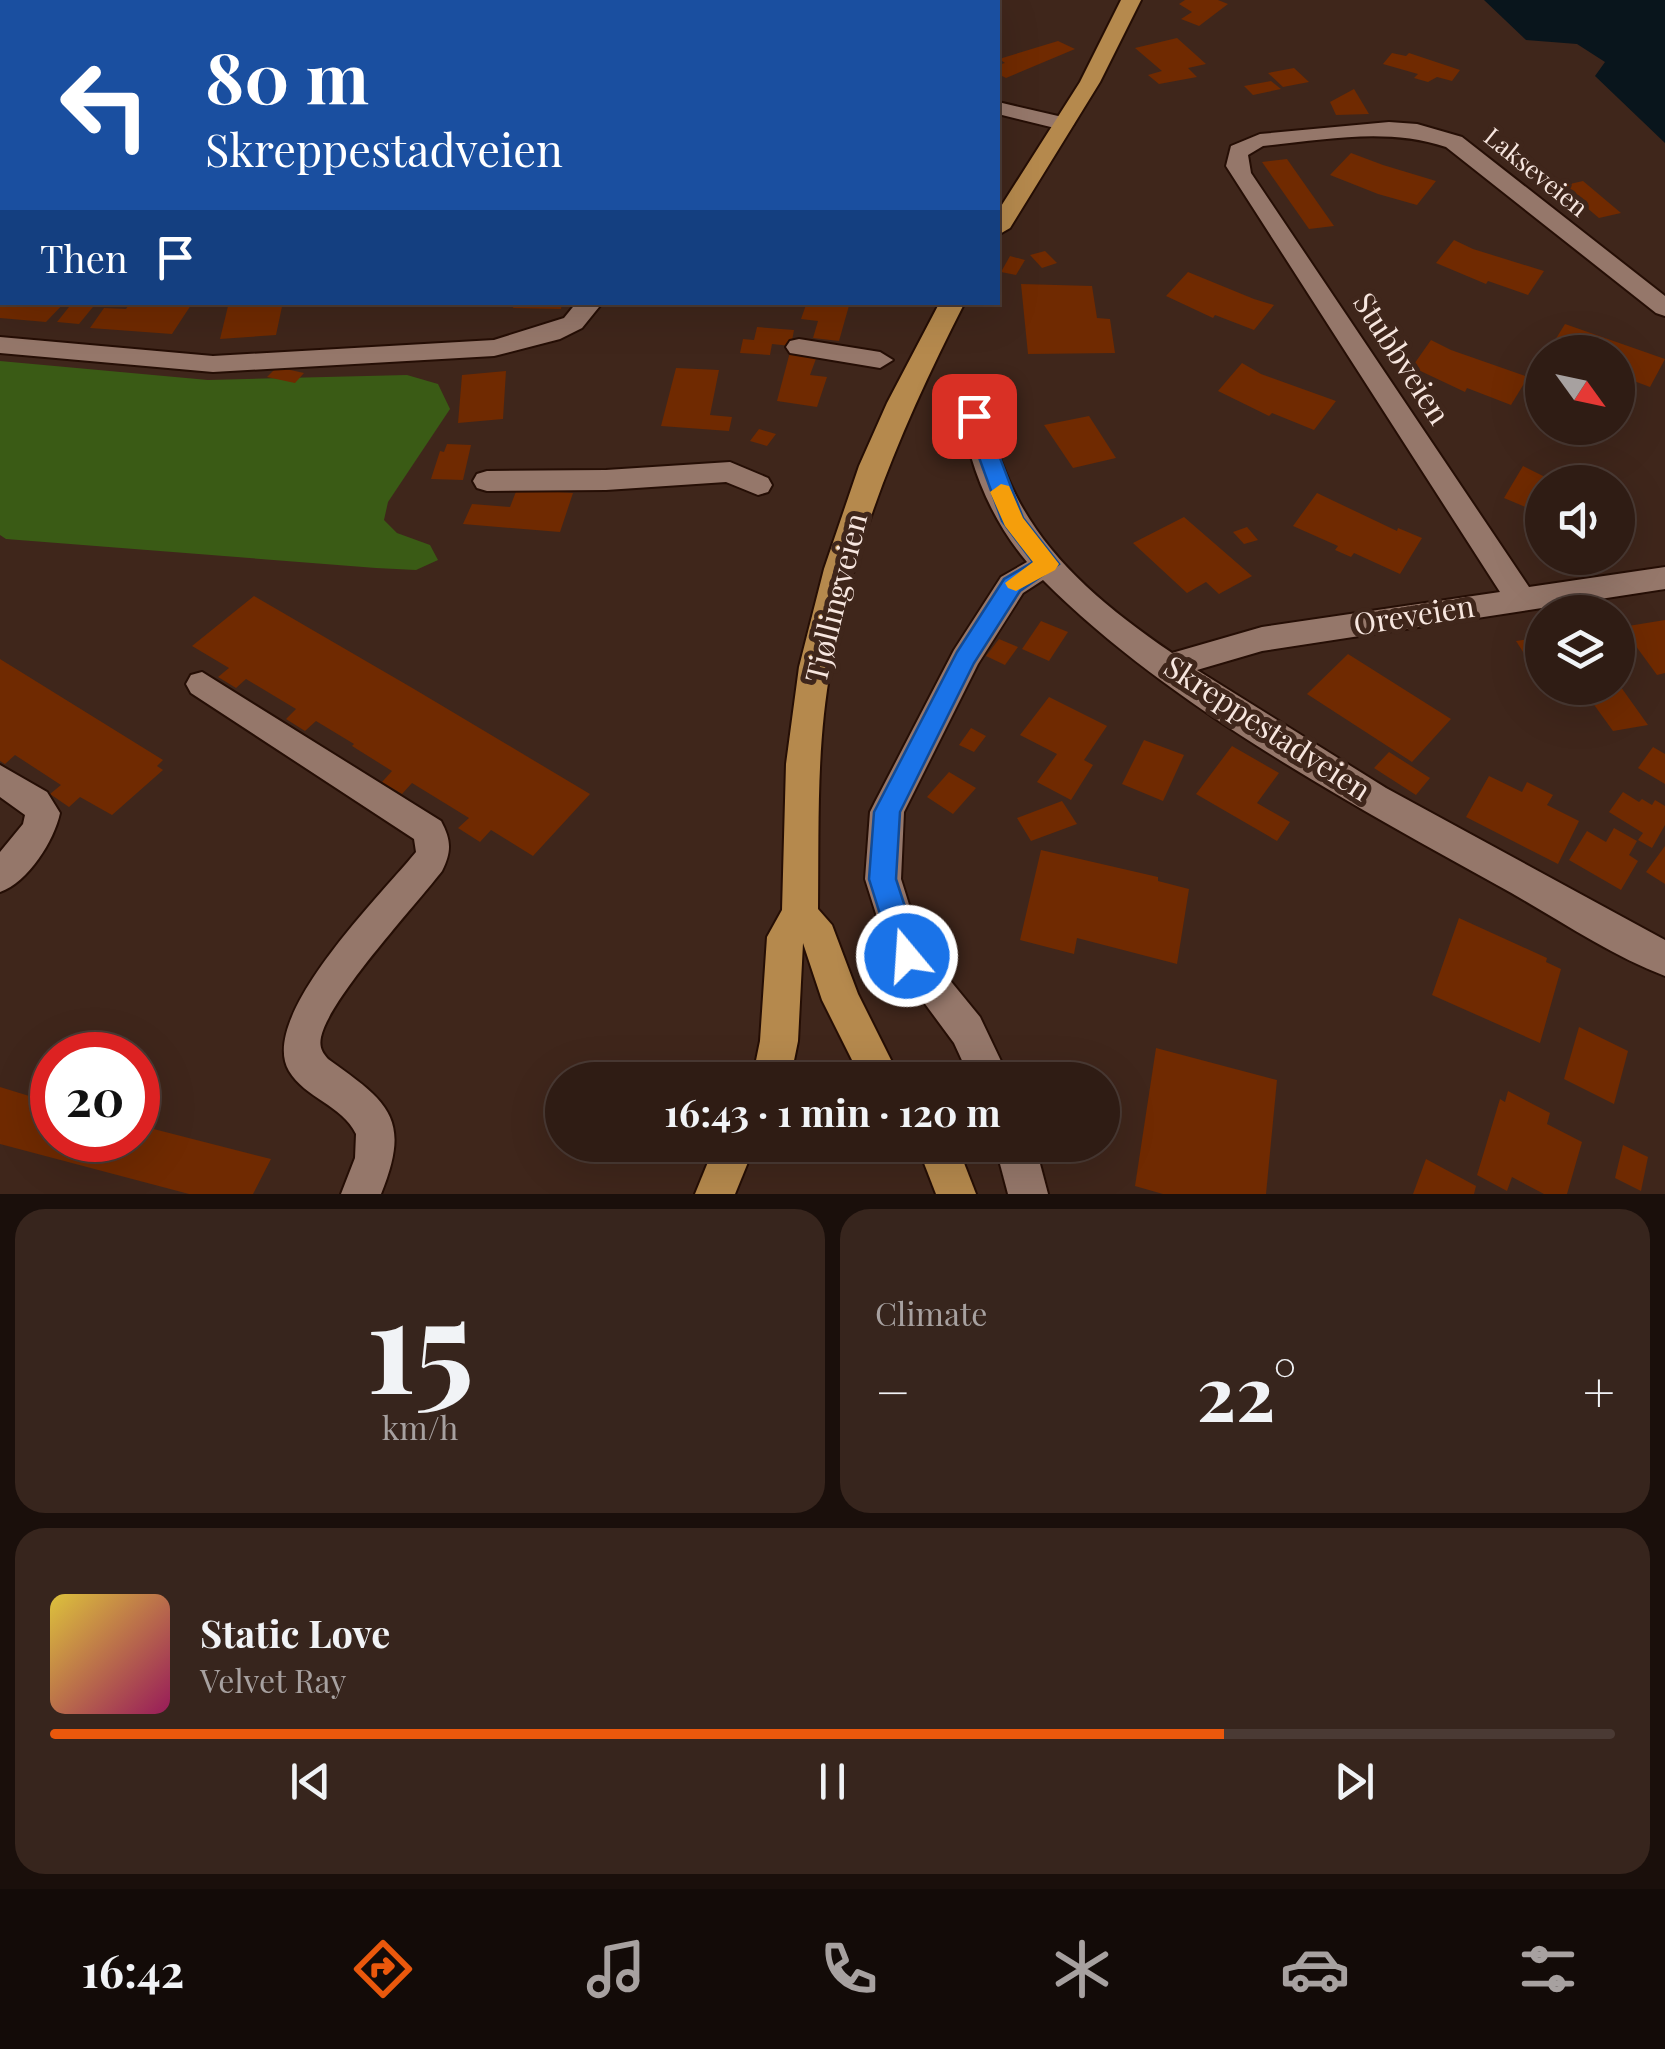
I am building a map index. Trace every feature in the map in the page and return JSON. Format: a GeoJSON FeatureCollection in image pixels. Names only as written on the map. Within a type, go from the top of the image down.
{"type":"FeatureCollection","features":[{"type":"Feature","properties":{"kind":"main road"},"geometry":{"type":"LineString","coordinates":[[1000,225],[1115,38],[1131,0]]}},
{"type":"Feature","properties":{"kind":"main road","name":"Tjøllingveien"},"geometry":{"type":"LineString","coordinates":[[775,1062],[785,938],[800,914],[803,764],[815,667],[839,569],[886,434],[951,305]]}},
{"type":"Feature","properties":{"kind":"main road"},"geometry":{"type":"LineString","coordinates":[[800,914],[819,936],[841,1000],[873,1062]]}},
{"type":"Feature","properties":{"kind":"main road"},"geometry":{"type":"LineString","coordinates":[[715,1194],[728,1162]]}},
{"type":"Feature","properties":{"kind":"main road"},"geometry":{"type":"LineString","coordinates":[[946,1162],[956,1194]]}},
{"type":"Feature","properties":{"kind":"street"},"geometry":{"type":"LineString","coordinates":[[1000,108],[1062,124]]}},
{"type":"Feature","properties":{"kind":"street","name":"Lakseveien"},"geometry":{"type":"LineString","coordinates":[[1236,152],[1243,145],[1260,140],[1388,128],[1433,134],[1468,151],[1606,265],[1665,308]]}},
{"type":"Feature","properties":{"kind":"street","name":"Stubbveien"},"geometry":{"type":"LineString","coordinates":[[1236,152],[1240,174],[1521,600]]}},
{"type":"Feature","properties":{"kind":"street"},"geometry":{"type":"LineString","coordinates":[[0,345],[212,364],[494,348],[573,323],[588,305]]}},
{"type":"Feature","properties":{"kind":"street"},"geometry":{"type":"LineString","coordinates":[[799,347],[880,360]]}},
{"type":"Feature","properties":{"kind":"street","name":"Skreppestadveien"},"geometry":{"type":"LineString","coordinates":[[972,400],[976,429],[1013,521],[1048,564],[1103,618],[1167,667],[1318,768],[1665,959]]}},
{"type":"Feature","properties":{"kind":"street"},"geometry":{"type":"LineString","coordinates":[[487,481],[606,480],[730,472],[758,485]]}},
{"type":"Feature","properties":{"kind":"street"},"geometry":{"type":"LineString","coordinates":[[983,1062],[967,1030],[907,956],[883,879],[887,812],[965,658],[1012,585],[1048,564]]}},
{"type":"Feature","properties":{"kind":"street","name":"Oreveien"},"geometry":{"type":"LineString","coordinates":[[1167,667],[1262,639],[1665,578]]}},
{"type":"Feature","properties":{"kind":"street"},"geometry":{"type":"LineString","coordinates":[[202,684],[430,831],[434,849],[430,860],[319,1000],[300,1042],[304,1060],[315,1074],[360,1102],[374,1122],[378,1164],[361,1194]]}},
{"type":"Feature","properties":{"kind":"street"},"geometry":{"type":"LineString","coordinates":[[0,779],[35,802],[42,814],[38,830],[0,877]]}},
{"type":"Feature","properties":{"kind":"street"},"geometry":{"type":"LineString","coordinates":[[1020,1162],[1028,1194]]}},
{"type":"Feature","properties":{"kind":"green space"},"geometry":{"type":"Polygon","coordinates":[[[0,361],[208,380],[407,375],[438,384],[450,409],[388,502],[384,520],[397,533],[430,545],[438,560],[416,570],[6,539],[0,535],[0,361]]]}},
{"type":"Feature","properties":{"kind":"shaded area"},"geometry":{"type":"Polygon","coordinates":[[[1484,0],[1665,0],[1665,143],[1595,76],[1605,62],[1577,44],[1526,40],[1484,0]]]}},
{"type":"Feature","properties":{"kind":"building"},"geometry":{"type":"Polygon","coordinates":[[[1185,0],[1218,0],[1228,4],[1199,26],[1181,19],[1192,12],[1179,4],[1185,0]]]}},
{"type":"Feature","properties":{"kind":"building"},"geometry":{"type":"Polygon","coordinates":[[[1177,38],[1206,64],[1188,68],[1197,77],[1159,84],[1148,75],[1162,71],[1135,48],[1177,38]]]}},
{"type":"Feature","properties":{"kind":"building"},"geometry":{"type":"Polygon","coordinates":[[[1058,41],[1075,49],[1006,78],[1000,75],[1000,64],[1005,63],[1000,59],[1058,41]]]}},
{"type":"Feature","properties":{"kind":"building"},"geometry":{"type":"Polygon","coordinates":[[[1392,53],[1409,53],[1460,70],[1452,81],[1437,77],[1428,82],[1414,78],[1418,74],[1383,64],[1392,53]]]}},
{"type":"Feature","properties":{"kind":"building"},"geometry":{"type":"Polygon","coordinates":[[[1294,68],[1309,82],[1283,87],[1268,73],[1294,68]]]}},
{"type":"Feature","properties":{"kind":"building"},"geometry":{"type":"Polygon","coordinates":[[[1271,81],[1281,89],[1253,95],[1244,86],[1271,81]]]}},
{"type":"Feature","properties":{"kind":"building"},"geometry":{"type":"Polygon","coordinates":[[[1354,89],[1369,114],[1336,115],[1330,102],[1354,89]]]}},
{"type":"Feature","properties":{"kind":"building"},"geometry":{"type":"Polygon","coordinates":[[[1351,153],[1436,181],[1417,205],[1378,194],[1330,175],[1351,153]]]}},
{"type":"Feature","properties":{"kind":"building"},"geometry":{"type":"Polygon","coordinates":[[[1287,159],[1334,226],[1309,229],[1262,162],[1287,159]]]}},
{"type":"Feature","properties":{"kind":"building"},"geometry":{"type":"Polygon","coordinates":[[[1583,181],[1621,213],[1599,218],[1561,186],[1583,181]]]}},
{"type":"Feature","properties":{"kind":"building"},"geometry":{"type":"Polygon","coordinates":[[[1454,240],[1544,271],[1528,295],[1488,281],[1486,284],[1436,263],[1454,240]]]}},
{"type":"Feature","properties":{"kind":"building"},"geometry":{"type":"Polygon","coordinates":[[[1045,251],[1057,263],[1042,268],[1030,255],[1045,251]]]}},
{"type":"Feature","properties":{"kind":"building"},"geometry":{"type":"Polygon","coordinates":[[[1010,256],[1025,260],[1016,275],[1001,272],[1010,256]]]}},
{"type":"Feature","properties":{"kind":"building"},"geometry":{"type":"Polygon","coordinates":[[[1188,272],[1274,305],[1254,330],[1215,315],[1213,318],[1166,296],[1188,272]]]}},
{"type":"Feature","properties":{"kind":"building"},"geometry":{"type":"Polygon","coordinates":[[[1021,284],[1092,286],[1097,318],[1110,319],[1115,353],[1028,354],[1021,284]]]}},
{"type":"Feature","properties":{"kind":"building"},"geometry":{"type":"Polygon","coordinates":[[[0,305],[62,305],[46,322],[0,318],[0,305]]]}},
{"type":"Feature","properties":{"kind":"building"},"geometry":{"type":"Polygon","coordinates":[[[71,305],[95,305],[79,324],[57,322],[71,305]]]}},
{"type":"Feature","properties":{"kind":"building"},"geometry":{"type":"Polygon","coordinates":[[[129,305],[191,305],[172,334],[90,328],[104,308],[126,309],[129,305]]]}},
{"type":"Feature","properties":{"kind":"building"},"geometry":{"type":"Polygon","coordinates":[[[228,305],[282,305],[276,335],[220,339],[228,305]]]}},
{"type":"Feature","properties":{"kind":"building"},"geometry":{"type":"Polygon","coordinates":[[[514,305],[562,305],[561,309],[513,308],[514,305]]]}},
{"type":"Feature","properties":{"kind":"building"},"geometry":{"type":"Polygon","coordinates":[[[806,305],[849,305],[839,341],[813,338],[818,321],[801,319],[806,305]]]}},
{"type":"Feature","properties":{"kind":"building"},"geometry":{"type":"Polygon","coordinates":[[[1565,324],[1596,335],[1558,335],[1565,324]]]}},
{"type":"Feature","properties":{"kind":"building"},"geometry":{"type":"Polygon","coordinates":[[[757,327],[794,330],[791,346],[772,344],[770,355],[740,353],[743,339],[754,340],[757,327]]]}},
{"type":"Feature","properties":{"kind":"building"},"geometry":{"type":"Polygon","coordinates":[[[1431,340],[1525,376],[1525,382],[1511,405],[1467,388],[1465,392],[1412,367],[1431,340]]]}},
{"type":"Feature","properties":{"kind":"building"},"geometry":{"type":"Polygon","coordinates":[[[1635,348],[1665,359],[1650,387],[1635,381],[1635,348]]]}},
{"type":"Feature","properties":{"kind":"building"},"geometry":{"type":"Polygon","coordinates":[[[790,352],[817,356],[810,375],[827,377],[817,407],[777,401],[790,352]]]}},
{"type":"Feature","properties":{"kind":"building"},"geometry":{"type":"Polygon","coordinates":[[[1242,363],[1261,374],[1336,401],[1314,430],[1272,413],[1269,416],[1218,391],[1242,363]]]}},
{"type":"Feature","properties":{"kind":"building"},"geometry":{"type":"Polygon","coordinates":[[[277,367],[304,373],[295,383],[267,377],[277,367]]]}},
{"type":"Feature","properties":{"kind":"building"},"geometry":{"type":"Polygon","coordinates":[[[676,368],[719,370],[710,415],[732,417],[729,431],[661,426],[676,368]]]}},
{"type":"Feature","properties":{"kind":"building"},"geometry":{"type":"Polygon","coordinates":[[[506,371],[503,419],[458,423],[462,375],[506,371]]]}},
{"type":"Feature","properties":{"kind":"building"},"geometry":{"type":"Polygon","coordinates":[[[1089,416],[1116,458],[1073,468],[1044,425],[1089,416]]]}},
{"type":"Feature","properties":{"kind":"building"},"geometry":{"type":"Polygon","coordinates":[[[759,429],[776,434],[767,446],[750,441],[759,429]]]}},
{"type":"Feature","properties":{"kind":"building"},"geometry":{"type":"Polygon","coordinates":[[[447,444],[471,445],[463,480],[431,479],[440,451],[444,452],[447,444]]]}},
{"type":"Feature","properties":{"kind":"building"},"geometry":{"type":"Polygon","coordinates":[[[1523,466],[1525,467],[1525,507],[1504,498],[1523,466]]]}},
{"type":"Feature","properties":{"kind":"building"},"geometry":{"type":"Polygon","coordinates":[[[517,489],[573,493],[560,532],[463,524],[472,504],[510,507],[517,489]]]}},
{"type":"Feature","properties":{"kind":"building"},"geometry":{"type":"Polygon","coordinates":[[[1317,493],[1397,531],[1398,528],[1422,538],[1400,574],[1354,553],[1351,557],[1335,550],[1338,546],[1293,526],[1317,493]]]}},
{"type":"Feature","properties":{"kind":"building"},"geometry":{"type":"Polygon","coordinates":[[[1184,517],[1252,576],[1219,594],[1206,582],[1187,593],[1133,543],[1184,517]]]}},
{"type":"Feature","properties":{"kind":"building"},"geometry":{"type":"Polygon","coordinates":[[[1247,527],[1258,540],[1244,544],[1233,532],[1247,527]]]}},
{"type":"Feature","properties":{"kind":"building"},"geometry":{"type":"Polygon","coordinates":[[[254,596],[590,794],[533,856],[491,830],[480,842],[458,828],[469,818],[412,783],[402,794],[382,782],[392,771],[354,744],[316,721],[305,731],[286,719],[296,709],[246,679],[236,688],[218,677],[229,668],[192,646],[254,596]]]}},
{"type":"Feature","properties":{"kind":"building"},"geometry":{"type":"Polygon","coordinates":[[[1665,620],[1665,673],[1657,675],[1635,645],[1635,625],[1665,620]]]}},
{"type":"Feature","properties":{"kind":"building"},"geometry":{"type":"Polygon","coordinates":[[[1041,621],[1068,632],[1049,661],[1022,649],[1041,621]]]}},
{"type":"Feature","properties":{"kind":"building"},"geometry":{"type":"Polygon","coordinates":[[[999,639],[1018,647],[1005,665],[986,656],[999,639]]]}},
{"type":"Feature","properties":{"kind":"building"},"geometry":{"type":"Polygon","coordinates":[[[1525,640],[1525,655],[1516,641],[1525,640]]]}},
{"type":"Feature","properties":{"kind":"building"},"geometry":{"type":"Polygon","coordinates":[[[1348,654],[1451,719],[1412,762],[1307,694],[1348,654]]]}},
{"type":"Feature","properties":{"kind":"building"},"geometry":{"type":"Polygon","coordinates":[[[0,659],[163,760],[157,766],[163,770],[112,815],[80,797],[69,807],[50,794],[61,785],[15,755],[5,764],[0,761],[0,659]]]}},
{"type":"Feature","properties":{"kind":"building"},"geometry":{"type":"Polygon","coordinates":[[[1049,697],[1107,726],[1084,760],[1093,765],[1071,800],[1037,782],[1057,754],[1020,735],[1049,697]]]}},
{"type":"Feature","properties":{"kind":"building"},"geometry":{"type":"Polygon","coordinates":[[[1594,705],[1634,705],[1648,725],[1613,731],[1594,705]]]}},
{"type":"Feature","properties":{"kind":"building"},"geometry":{"type":"Polygon","coordinates":[[[971,728],[986,736],[974,752],[959,745],[971,728]]]}},
{"type":"Feature","properties":{"kind":"building"},"geometry":{"type":"Polygon","coordinates":[[[1144,740],[1184,755],[1163,801],[1122,784],[1144,740]]]}},
{"type":"Feature","properties":{"kind":"building"},"geometry":{"type":"Polygon","coordinates":[[[1232,746],[1279,773],[1257,803],[1290,822],[1277,841],[1196,794],[1232,746]]]}},
{"type":"Feature","properties":{"kind":"building"},"geometry":{"type":"Polygon","coordinates":[[[1653,747],[1665,754],[1665,784],[1638,768],[1653,747]]]}},
{"type":"Feature","properties":{"kind":"building"},"geometry":{"type":"Polygon","coordinates":[[[1389,752],[1430,778],[1416,795],[1374,768],[1389,752]]]}},
{"type":"Feature","properties":{"kind":"building"},"geometry":{"type":"Polygon","coordinates":[[[949,772],[976,788],[953,814],[927,797],[949,772]]]}},
{"type":"Feature","properties":{"kind":"building"},"geometry":{"type":"Polygon","coordinates":[[[1489,776],[1522,792],[1527,782],[1553,795],[1547,805],[1579,821],[1558,864],[1466,817],[1489,776]]]}},
{"type":"Feature","properties":{"kind":"building"},"geometry":{"type":"Polygon","coordinates":[[[1623,792],[1639,802],[1642,799],[1652,805],[1655,800],[1665,806],[1665,825],[1652,848],[1638,840],[1643,833],[1609,812],[1623,792]]]}},
{"type":"Feature","properties":{"kind":"building"},"geometry":{"type":"Polygon","coordinates":[[[1062,801],[1077,824],[1031,841],[1017,818],[1062,801]]]}},
{"type":"Feature","properties":{"kind":"building"},"geometry":{"type":"Polygon","coordinates":[[[1614,828],[1637,841],[1629,855],[1638,861],[1621,890],[1569,860],[1587,831],[1606,842],[1614,828]]]}},
{"type":"Feature","properties":{"kind":"building"},"geometry":{"type":"Polygon","coordinates":[[[1665,846],[1665,884],[1646,872],[1665,846]]]}},
{"type":"Feature","properties":{"kind":"building"},"geometry":{"type":"Polygon","coordinates":[[[1041,850],[1158,877],[1158,881],[1189,889],[1177,964],[1077,938],[1074,954],[1020,940],[1041,850]]]}},
{"type":"Feature","properties":{"kind":"building"},"geometry":{"type":"Polygon","coordinates":[[[1459,918],[1547,958],[1546,962],[1561,969],[1540,1043],[1432,995],[1459,918]]]}},
{"type":"Feature","properties":{"kind":"building"},"geometry":{"type":"Polygon","coordinates":[[[1579,1027],[1628,1051],[1614,1104],[1564,1079],[1579,1027]]]}},
{"type":"Feature","properties":{"kind":"building"},"geometry":{"type":"Polygon","coordinates":[[[1156,1048],[1277,1080],[1266,1194],[1163,1194],[1135,1186],[1156,1048]]]}},
{"type":"Feature","properties":{"kind":"building"},"geometry":{"type":"Polygon","coordinates":[[[0,1087],[30,1096],[30,1152],[0,1144],[0,1087]]]}},
{"type":"Feature","properties":{"kind":"building"},"geometry":{"type":"Polygon","coordinates":[[[1508,1091],[1550,1113],[1547,1124],[1582,1142],[1567,1194],[1544,1194],[1512,1177],[1507,1191],[1477,1175],[1500,1099],[1505,1102],[1508,1091]]]}},
{"type":"Feature","properties":{"kind":"building"},"geometry":{"type":"Polygon","coordinates":[[[160,1131],[271,1159],[253,1194],[189,1194],[68,1162],[160,1162],[160,1131]]]}},
{"type":"Feature","properties":{"kind":"building"},"geometry":{"type":"Polygon","coordinates":[[[1623,1145],[1648,1157],[1641,1191],[1615,1178],[1623,1145]]]}},
{"type":"Feature","properties":{"kind":"building"},"geometry":{"type":"Polygon","coordinates":[[[1426,1159],[1476,1186],[1474,1194],[1413,1194],[1426,1159]]]}},
{"type":"Feature","properties":{"kind":"slow traffic"},"geometry":{"type":"LineString","coordinates":[[1001,492],[1013,521],[1048,564],[1016,583]]}},
{"type":"Feature","properties":{"kind":"route"},"geometry":{"type":"LineString","coordinates":[[907,956],[883,879],[887,812],[924,732],[1012,585],[1048,564],[1013,521],[974,416]]}}]}
